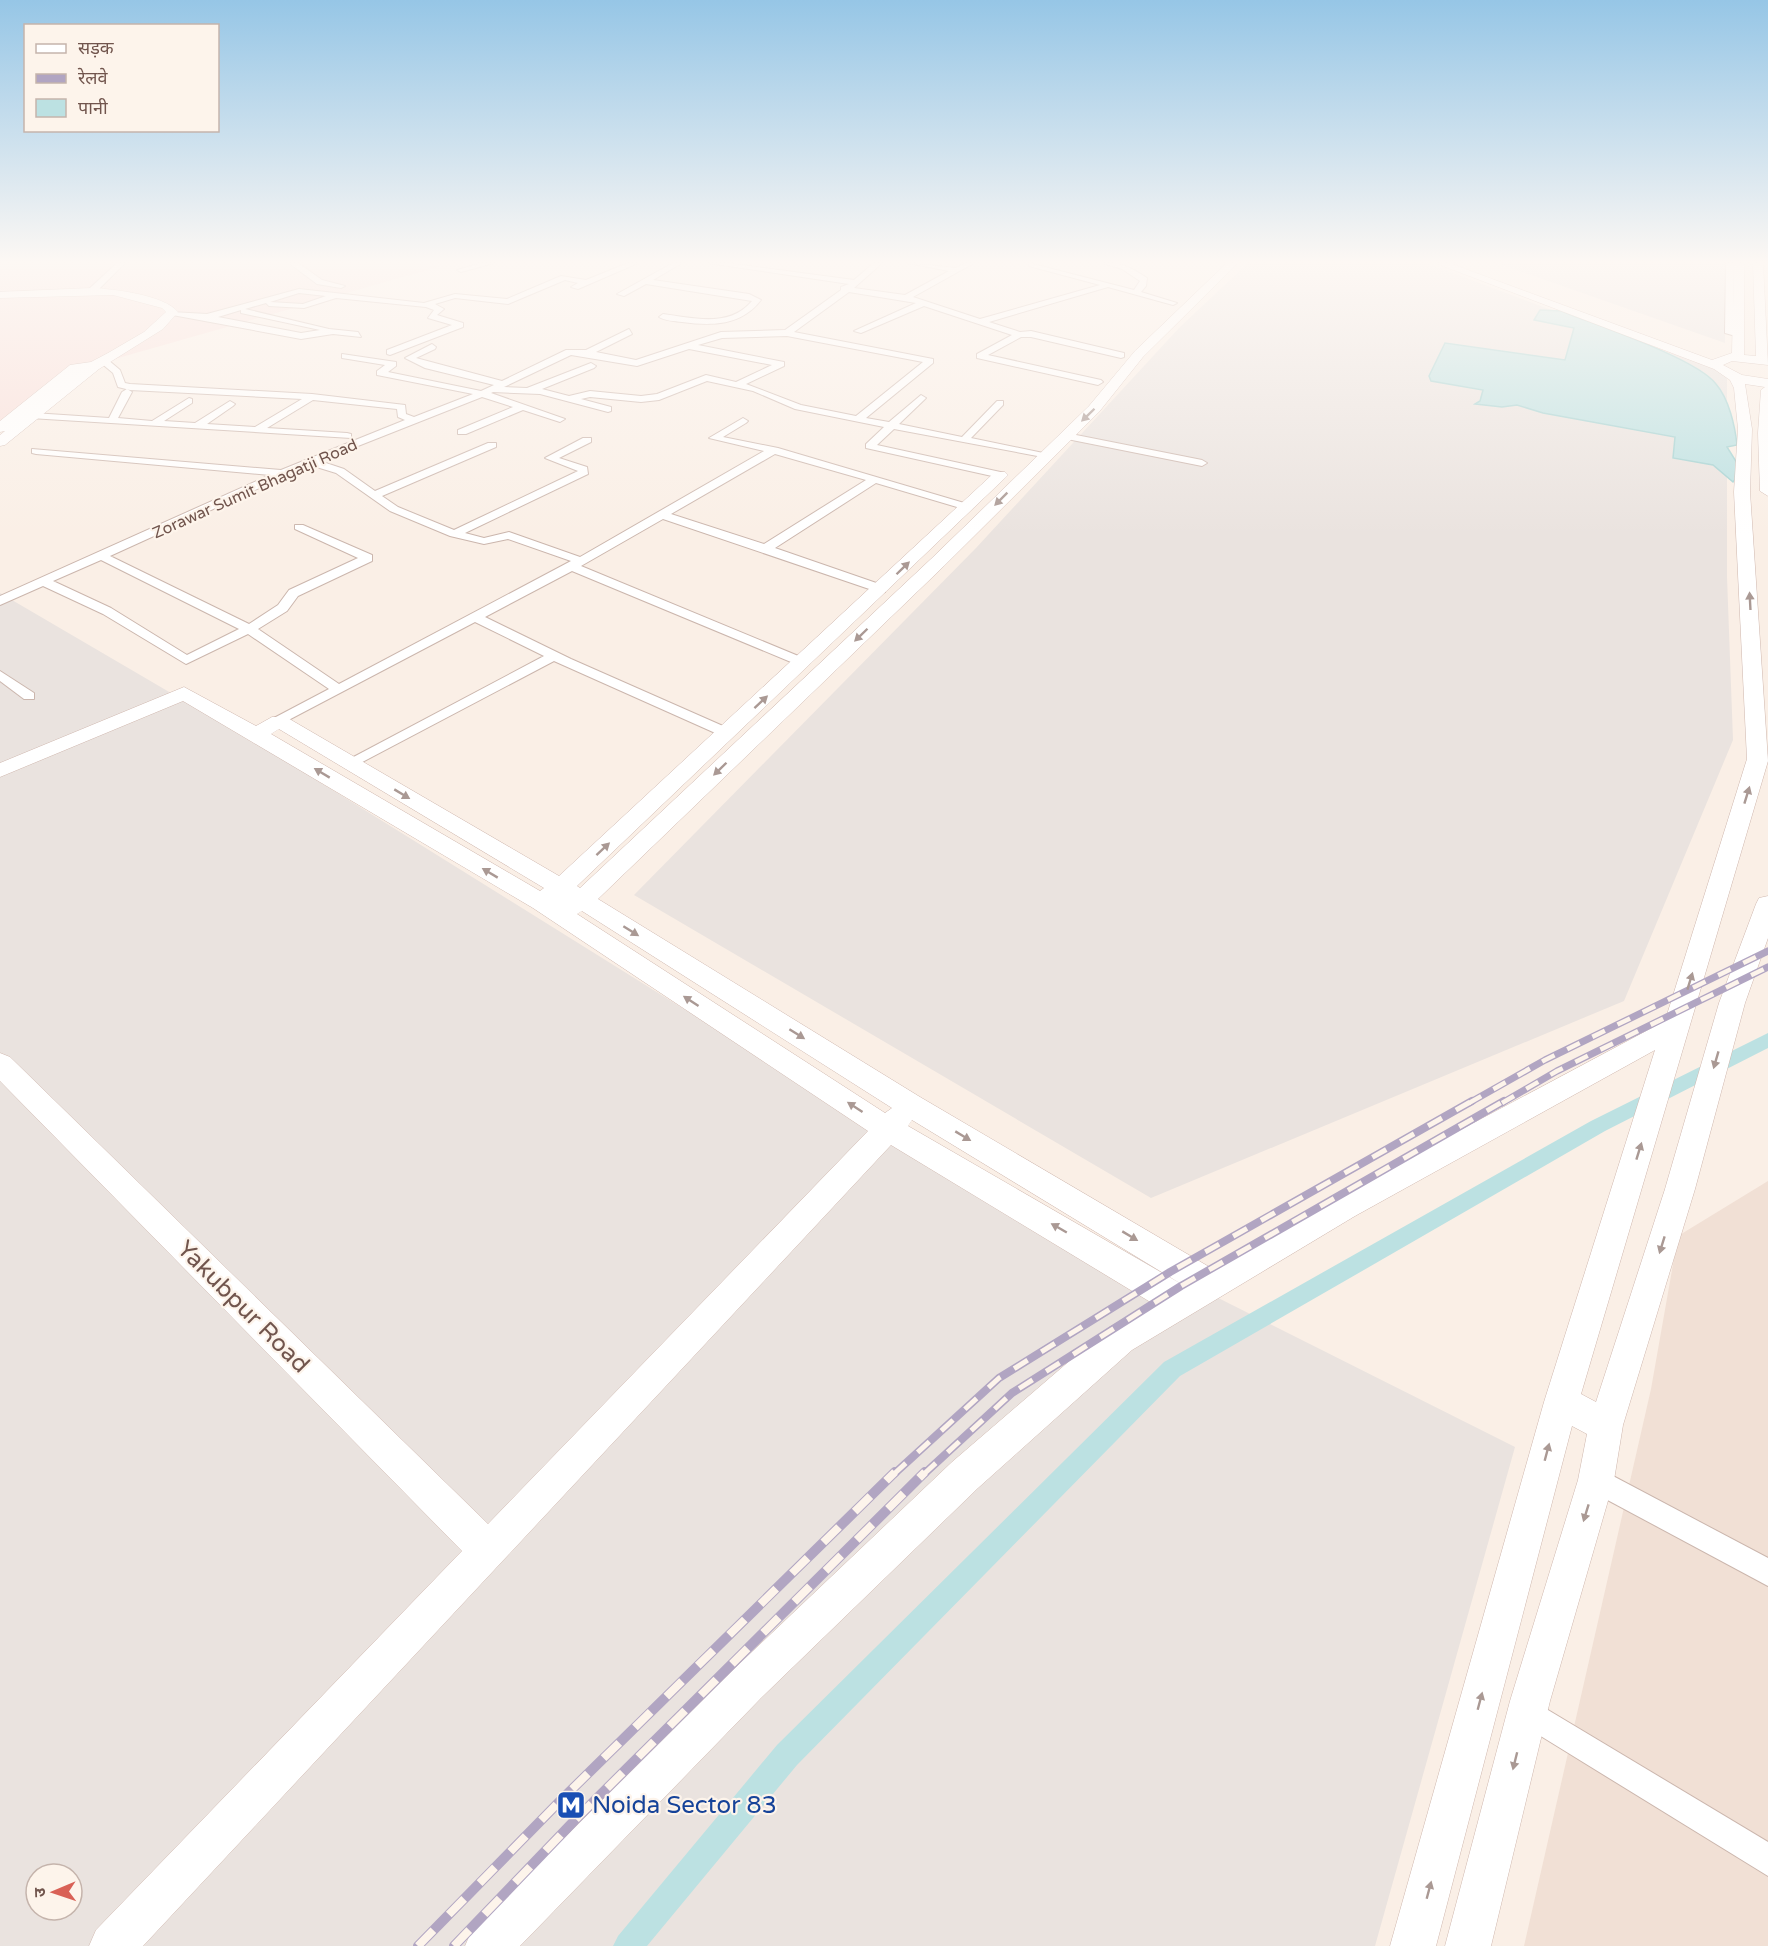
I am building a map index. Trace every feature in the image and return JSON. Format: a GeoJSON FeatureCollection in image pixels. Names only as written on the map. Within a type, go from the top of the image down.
{"type":"FeatureCollection","features":[{"type":"Feature","properties":{"kind":"street"},"geometry":{"type":"LineString","coordinates":[[0,442],[112,354]]}},
{"type":"Feature","properties":{"kind":"street"},"geometry":{"type":"LineString","coordinates":[[418,354],[409,358],[428,366],[502,384]]}},
{"type":"Feature","properties":{"kind":"street","name":"Zorawar Sumit Bhagatji Road"},"geometry":{"type":"LineString","coordinates":[[0,601],[283,473],[415,421],[565,354]]}},
{"type":"Feature","properties":{"kind":"street","name":"Zorawar Sumit Bhagatji Road"},"geometry":{"type":"LineString","coordinates":[[592,354],[636,363],[664,354]]}},
{"type":"Feature","properties":{"kind":"street"},"geometry":{"type":"LineString","coordinates":[[728,354],[782,364],[736,385]]}},
{"type":"Feature","properties":{"kind":"street","name":"Zorawar Sumit Bhagatji Road"},"geometry":{"type":"LineString","coordinates":[[858,420],[930,361],[893,354]]}},
{"type":"Feature","properties":{"kind":"street"},"geometry":{"type":"LineString","coordinates":[[984,354],[980,356],[1094,386],[1127,354]]}},
{"type":"Feature","properties":{"kind":"street"},"geometry":{"type":"LineString","coordinates":[[921,398],[870,446],[1024,452],[1041,448],[1066,435],[1094,409],[1128,354]]}},
{"type":"Feature","properties":{"kind":"street"},"geometry":{"type":"LineString","coordinates":[[1700,354],[1729,364],[1765,360]]}},
{"type":"Feature","properties":{"kind":"street"},"geometry":{"type":"LineString","coordinates":[[1701,354],[1768,383]]}},
{"type":"Feature","properties":{"kind":"street"},"geometry":{"type":"LineString","coordinates":[[1413,1946],[1561,1402],[1623,1207],[1758,759],[1742,492],[1745,429],[1741,388],[1729,364],[1732,354]]}},
{"type":"Feature","properties":{"kind":"street"},"geometry":{"type":"LineString","coordinates":[[571,398],[590,394],[641,399],[659,397],[710,371],[734,355]]}},
{"type":"Feature","properties":{"kind":"street"},"geometry":{"type":"LineString","coordinates":[[345,356],[393,363],[380,373],[486,391],[528,391],[571,398],[608,409]]}},
{"type":"Feature","properties":{"kind":"street"},"geometry":{"type":"LineString","coordinates":[[0,428],[75,368],[99,363],[117,372],[122,385],[130,387],[203,388],[402,407],[401,415],[415,421]]}},
{"type":"Feature","properties":{"kind":"street"},"geometry":{"type":"LineString","coordinates":[[528,391],[591,366]]}},
{"type":"Feature","properties":{"kind":"street"},"geometry":{"type":"LineString","coordinates":[[710,371],[736,385],[756,389],[798,407],[891,426],[951,448],[1001,475]]}},
{"type":"Feature","properties":{"kind":"street"},"geometry":{"type":"LineString","coordinates":[[1768,390],[1765,433],[1768,491]]}},
{"type":"Feature","properties":{"kind":"street"},"geometry":{"type":"LineString","coordinates":[[486,391],[522,408],[560,419]]}},
{"type":"Feature","properties":{"kind":"street"},"geometry":{"type":"LineString","coordinates":[[111,421],[126,392]]}},
{"type":"Feature","properties":{"kind":"street"},"geometry":{"type":"LineString","coordinates":[[257,430],[312,397]]}},
{"type":"Feature","properties":{"kind":"street"},"geometry":{"type":"LineString","coordinates":[[153,424],[189,401]]}},
{"type":"Feature","properties":{"kind":"street"},"geometry":{"type":"LineString","coordinates":[[951,448],[1000,403]]}},
{"type":"Feature","properties":{"kind":"street"},"geometry":{"type":"LineString","coordinates":[[198,426],[230,404]]}},
{"type":"Feature","properties":{"kind":"street"},"geometry":{"type":"LineString","coordinates":[[462,432],[522,408]]}},
{"type":"Feature","properties":{"kind":"street"},"geometry":{"type":"LineString","coordinates":[[33,416],[347,436]]}},
{"type":"Feature","properties":{"kind":"street"},"geometry":{"type":"LineString","coordinates":[[743,421],[714,437],[774,450],[967,507]]}},
{"type":"Feature","properties":{"kind":"street"},"geometry":{"type":"LineString","coordinates":[[1066,435],[1202,463]]}},
{"type":"Feature","properties":{"kind":"street"},"geometry":{"type":"LineString","coordinates":[[454,534],[584,472],[583,468],[550,458],[587,440]]}},
{"type":"Feature","properties":{"kind":"street"},"geometry":{"type":"LineString","coordinates":[[375,495],[492,445]]}},
{"type":"Feature","properties":{"kind":"street"},"geometry":{"type":"LineString","coordinates":[[560,902],[938,562],[1041,448]]}},
{"type":"Feature","properties":{"kind":"street"},"geometry":{"type":"LineString","coordinates":[[259,736],[263,730],[279,721],[576,563],[774,450]]}},
{"type":"Feature","properties":{"kind":"street"},"geometry":{"type":"LineString","coordinates":[[36,451],[283,473]]}},
{"type":"Feature","properties":{"kind":"street"},"geometry":{"type":"LineString","coordinates":[[560,902],[727,733],[881,590],[1024,452]]}},
{"type":"Feature","properties":{"kind":"street"},"geometry":{"type":"LineString","coordinates":[[311,462],[340,471],[394,508],[454,534],[484,541],[509,535],[803,663]]}},
{"type":"Feature","properties":{"kind":"street"},"geometry":{"type":"LineString","coordinates":[[765,549],[874,480]]}},
{"type":"Feature","properties":{"kind":"street"},"geometry":{"type":"LineString","coordinates":[[659,514],[881,590]]}},
{"type":"Feature","properties":{"kind":"street"},"geometry":{"type":"LineString","coordinates":[[45,582],[107,611],[186,660],[249,629],[283,608],[293,593],[368,558],[299,527]]}},
{"type":"Feature","properties":{"kind":"street"},"geometry":{"type":"LineString","coordinates":[[102,556],[249,629],[338,689]]}},
{"type":"Feature","properties":{"kind":"street"},"geometry":{"type":"LineString","coordinates":[[475,617],[554,656],[727,733]]}},
{"type":"Feature","properties":{"kind":"street"},"geometry":{"type":"LineString","coordinates":[[351,764],[554,656]]}},
{"type":"Feature","properties":{"kind":"street"},"geometry":{"type":"LineString","coordinates":[[0,675],[29,696]]}},
{"type":"Feature","properties":{"kind":"street"},"geometry":{"type":"LineString","coordinates":[[0,771],[184,693],[560,902]]}},
{"type":"Feature","properties":{"kind":"street"},"geometry":{"type":"LineString","coordinates":[[279,721],[351,764],[560,902],[899,1117],[1071,1236],[1180,1303]]}},
{"type":"Feature","properties":{"kind":"street"},"geometry":{"type":"LineString","coordinates":[[1468,1946],[1528,1712],[1596,1480],[1606,1425],[1680,1189],[1732,1003],[1768,904]]}},
{"type":"Feature","properties":{"kind":"street"},"geometry":{"type":"LineString","coordinates":[[488,1946],[747,1683],[965,1475],[1120,1339],[1344,1207],[1675,1032]]}},
{"type":"Feature","properties":{"kind":"street","name":"Yakubpur Road"},"geometry":{"type":"LineString","coordinates":[[0,1064],[486,1550]]}},
{"type":"Feature","properties":{"kind":"street"},"geometry":{"type":"LineString","coordinates":[[899,1117],[1211,1285]]}},
{"type":"Feature","properties":{"kind":"street"},"geometry":{"type":"LineString","coordinates":[[112,1946],[899,1117]]}},
{"type":"Feature","properties":{"kind":"street"},"geometry":{"type":"LineString","coordinates":[[1561,1402],[1606,1425]]}},
{"type":"Feature","properties":{"kind":"street"},"geometry":{"type":"LineString","coordinates":[[1596,1480],[1768,1573]]}},
{"type":"Feature","properties":{"kind":"street"},"geometry":{"type":"LineString","coordinates":[[1528,1712],[1768,1860]]}},
{"type":"Feature","properties":{"kind":"shaded area"},"geometry":{"type":"Polygon","coordinates":[[[0,354],[133,354],[83,368],[0,430],[0,354]]]}},
{"type":"Feature","properties":{"kind":"shaded area"},"geometry":{"type":"Polygon","coordinates":[[[1155,354],[1673,354],[1727,371],[1727,577],[1733,740],[1624,1001],[1151,1198],[634,895],[976,548],[1155,354]]]}},
{"type":"Feature","properties":{"kind":"shaded area"},"geometry":{"type":"Polygon","coordinates":[[[0,593],[270,751],[854,1115],[1515,1447],[1375,1946],[0,1946],[0,593]]]}},
{"type":"Feature","properties":{"kind":"shaded area"},"geometry":{"type":"Polygon","coordinates":[[[1768,1181],[1768,1946],[1524,1946],[1651,1389],[1678,1236],[1768,1181]]]}},
{"type":"Feature","properties":{"kind":"water"},"geometry":{"type":"Polygon","coordinates":[[[1440,354],[1521,354],[1565,360],[1567,354],[1669,354],[1705,374],[1721,390],[1728,405],[1737,445],[1727,447],[1742,471],[1733,482],[1713,465],[1673,458],[1675,437],[1543,413],[1517,405],[1502,407],[1475,404],[1480,401],[1483,390],[1431,381],[1429,376],[1440,354]]]}},
{"type":"Feature","properties":{"kind":"waterway"},"geometry":{"type":"LineString","coordinates":[[628,1946],[787,1755],[1172,1369],[1598,1126],[1768,1040]]}},
{"type":"Feature","properties":{"kind":"railway"},"geometry":{"type":"LineString","coordinates":[[1469,1103],[1545,1060],[1768,951]]}},
{"type":"Feature","properties":{"kind":"railway"},"geometry":{"type":"LineString","coordinates":[[1502,1103],[1557,1071],[1768,967]]}},
{"type":"Feature","properties":{"kind":"railway"},"geometry":{"type":"LineString","coordinates":[[894,1474],[999,1378],[1170,1272],[1472,1101]]}},
{"type":"Feature","properties":{"kind":"railway"},"geometry":{"type":"LineString","coordinates":[[924,1474],[1012,1393],[1181,1286],[1504,1101]]}},
{"type":"Feature","properties":{"kind":"railway"},"geometry":{"type":"LineString","coordinates":[[418,1946],[561,1800],[895,1472]]}},
{"type":"Feature","properties":{"kind":"railway"},"geometry":{"type":"LineString","coordinates":[[454,1946],[575,1820],[925,1472]]}},
{"type":"Feature","properties":{"kind":"place","name":"Noida Sector 83"},"geometry":{"type":"Point","coordinates":[571,1805]}}]}
